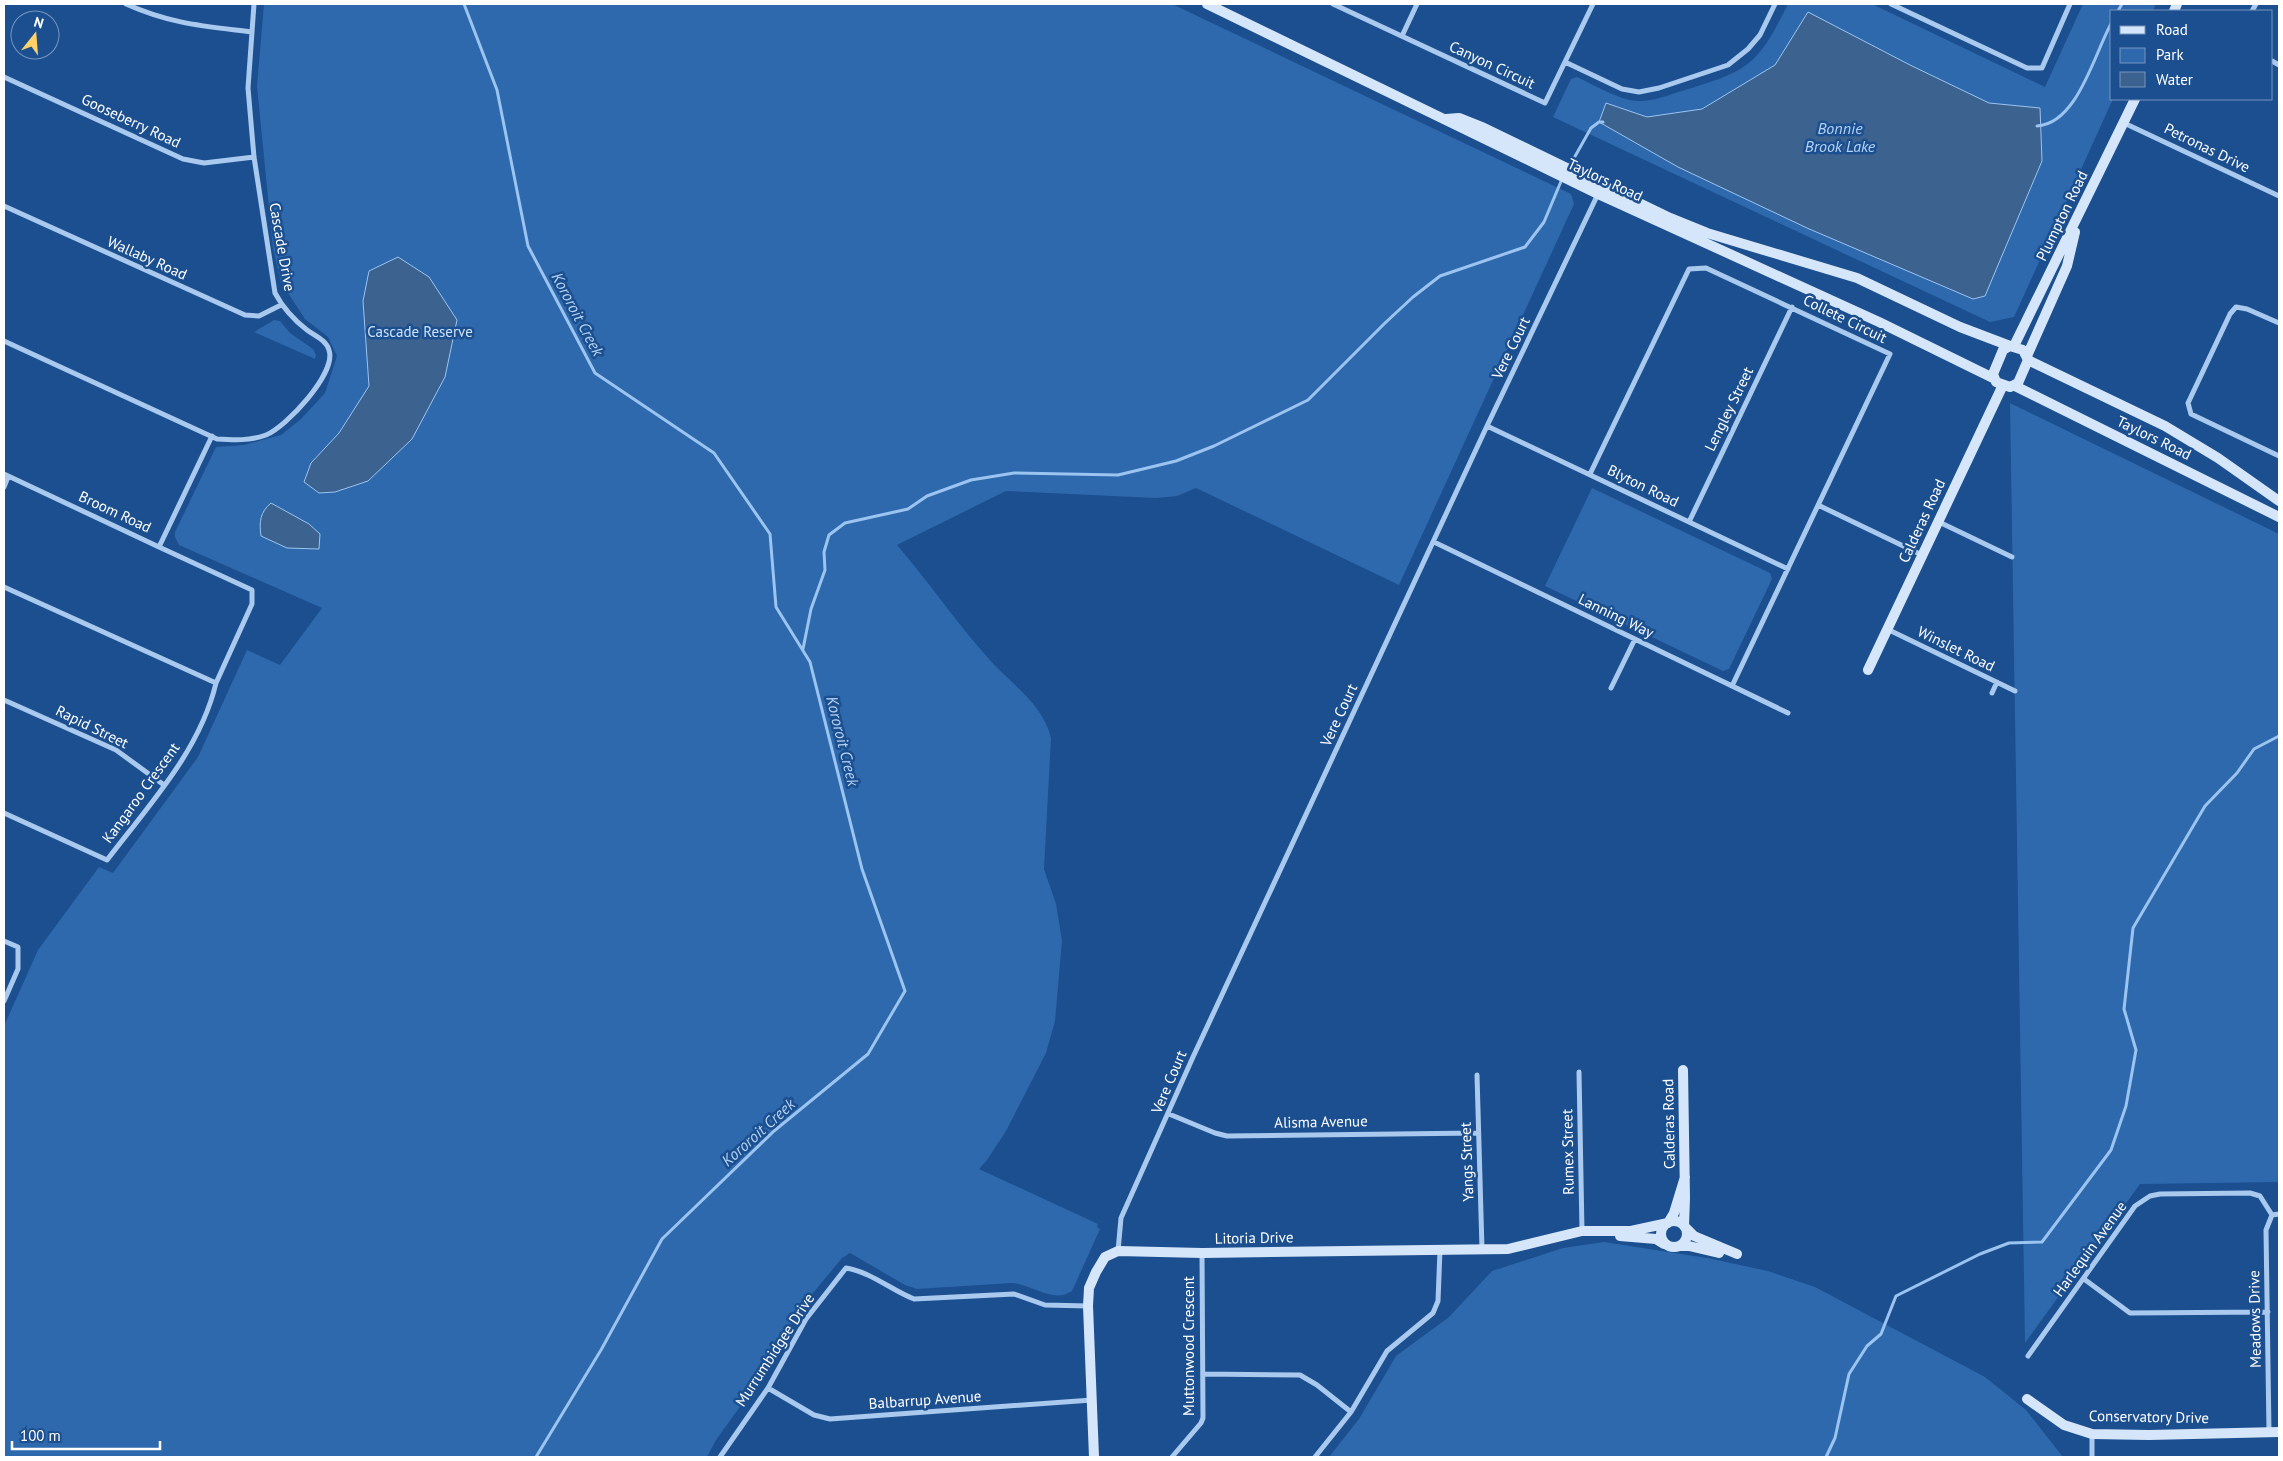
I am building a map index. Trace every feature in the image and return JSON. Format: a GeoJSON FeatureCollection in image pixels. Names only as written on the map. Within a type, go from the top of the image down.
{"type":"FeatureCollection","features":[{"type":"Feature","properties":{"kind":"street"},"geometry":{"type":"LineString","coordinates":[[126,4],[164,20],[251,32]]}},
{"type":"Feature","properties":{"kind":"street","name":"Cascade Drive"},"geometry":{"type":"LineString","coordinates":[[4,341],[212,436],[232,440],[251,439],[268,434],[287,420],[313,393],[329,361],[330,351],[325,343],[306,330],[281,305],[275,293],[254,157],[248,88],[254,4]]}},
{"type":"Feature","properties":{"kind":"street","name":"Taylors Road"},"geometry":{"type":"LineString","coordinates":[[1208,4],[1598,194],[1904,333],[1993,378],[2002,385]]}},
{"type":"Feature","properties":{"kind":"street","name":"Canyon Circuit"},"geometry":{"type":"LineString","coordinates":[[1333,4],[1545,103],[1593,4]]}},
{"type":"Feature","properties":{"kind":"street"},"geometry":{"type":"LineString","coordinates":[[1402,36],[1417,4]]}},
{"type":"Feature","properties":{"kind":"street"},"geometry":{"type":"LineString","coordinates":[[1566,62],[1622,89],[1639,92],[1659,88],[1728,65],[1748,50],[1760,35],[1775,4]]}},
{"type":"Feature","properties":{"kind":"street"},"geometry":{"type":"LineString","coordinates":[[1891,4],[2027,68],[2042,68],[2070,4]]}},
{"type":"Feature","properties":{"kind":"street","name":"Gooseberry Road"},"geometry":{"type":"LineString","coordinates":[[4,77],[184,159],[204,163],[254,157]]}},
{"type":"Feature","properties":{"kind":"street","name":"Plumpton Road"},"geometry":{"type":"LineString","coordinates":[[1993,378],[2003,350],[2012,346],[2080,214],[2135,100]]}},
{"type":"Feature","properties":{"kind":"street"},"geometry":{"type":"LineString","coordinates":[[1445,119],[1459,118],[1484,128],[1670,218],[1698,229],[1857,278],[1960,327],[2023,350],[2028,358],[2165,426],[2218,458],[2279,501]]}},
{"type":"Feature","properties":{"kind":"street","name":"Petronas Drive"},"geometry":{"type":"LineString","coordinates":[[2124,123],[2279,196]]}},
{"type":"Feature","properties":{"kind":"street","name":"Vere Court"},"geometry":{"type":"LineString","coordinates":[[1118,1251],[1122,1218],[1197,1049],[1598,194]]}},
{"type":"Feature","properties":{"kind":"street","name":"Wallaby Road"},"geometry":{"type":"LineString","coordinates":[[4,206],[245,315],[259,316],[281,305]]}},
{"type":"Feature","properties":{"kind":"street"},"geometry":{"type":"LineString","coordinates":[[2002,385],[2015,386],[2028,358],[2067,266],[2080,214]]}},
{"type":"Feature","properties":{"kind":"street","name":"Collete Circuit"},"geometry":{"type":"LineString","coordinates":[[1590,474],[1689,269],[1706,268],[1890,354],[1732,686]]}},
{"type":"Feature","properties":{"kind":"street","name":"Lengley Street"},"geometry":{"type":"LineString","coordinates":[[1690,522],[1792,307]]}},
{"type":"Feature","properties":{"kind":"street"},"geometry":{"type":"LineString","coordinates":[[2279,323],[2247,308],[2236,308],[2230,314],[2188,403],[2191,414],[2279,456]]}},
{"type":"Feature","properties":{"kind":"street","name":"Calderas Road"},"geometry":{"type":"LineString","coordinates":[[1868,670],[2002,385]]}},
{"type":"Feature","properties":{"kind":"street","name":"Taylors Road"},"geometry":{"type":"LineString","coordinates":[[2015,386],[2279,517]]}},
{"type":"Feature","properties":{"kind":"street","name":"Blyton Road"},"geometry":{"type":"LineString","coordinates":[[1488,426],[1788,569]]}},
{"type":"Feature","properties":{"kind":"street","name":"Broom Road"},"geometry":{"type":"LineString","coordinates":[[6,475],[159,547],[212,436]]}},
{"type":"Feature","properties":{"kind":"street"},"geometry":{"type":"LineString","coordinates":[[4,487],[6,475]]}},
{"type":"Feature","properties":{"kind":"street"},"geometry":{"type":"LineString","coordinates":[[1818,505],[1923,555]]}},
{"type":"Feature","properties":{"kind":"street"},"geometry":{"type":"LineString","coordinates":[[1938,522],[2012,557]]}},
{"type":"Feature","properties":{"kind":"street","name":"Lanning Way"},"geometry":{"type":"LineString","coordinates":[[1434,542],[1788,713]]}},
{"type":"Feature","properties":{"kind":"street","name":"Kangaroo Crescent"},"geometry":{"type":"LineString","coordinates":[[4,813],[107,860],[189,750],[212,701],[216,683],[252,604],[252,590],[159,547]]}},
{"type":"Feature","properties":{"kind":"street"},"geometry":{"type":"LineString","coordinates":[[4,587],[216,683]]}},
{"type":"Feature","properties":{"kind":"street","name":"Winslet Road"},"geometry":{"type":"LineString","coordinates":[[1888,629],[2015,690]]}},
{"type":"Feature","properties":{"kind":"street"},"geometry":{"type":"LineString","coordinates":[[1612,688],[1635,639]]}},
{"type":"Feature","properties":{"kind":"street"},"geometry":{"type":"LineString","coordinates":[[1992,693],[1997,682]]}},
{"type":"Feature","properties":{"kind":"street","name":"Rapid Street"},"geometry":{"type":"LineString","coordinates":[[4,700],[116,750],[164,785]]}},
{"type":"Feature","properties":{"kind":"street"},"geometry":{"type":"LineString","coordinates":[[4,942],[18,948],[18,969],[4,1001]]}},
{"type":"Feature","properties":{"kind":"street","name":"Calderas Road"},"geometry":{"type":"LineString","coordinates":[[1684,1070],[1684,1226]]}},
{"type":"Feature","properties":{"kind":"street","name":"Rumex Street"},"geometry":{"type":"LineString","coordinates":[[1579,1072],[1582,1231]]}},
{"type":"Feature","properties":{"kind":"street","name":"Yangs Street"},"geometry":{"type":"LineString","coordinates":[[1477,1075],[1482,1249]]}},
{"type":"Feature","properties":{"kind":"street","name":"Alisma Avenue"},"geometry":{"type":"LineString","coordinates":[[1169,1114],[1227,1136],[1478,1132]]}},
{"type":"Feature","properties":{"kind":"street","name":"Calderas Road"},"geometry":{"type":"LineString","coordinates":[[1668,1223],[1674,1213],[1685,1177]]}},
{"type":"Feature","properties":{"kind":"street","name":"Harlequin Avenue"},"geometry":{"type":"LineString","coordinates":[[2028,1356],[2135,1206],[2150,1196],[2255,1194],[2264,1200],[2272,1215]]}},
{"type":"Feature","properties":{"kind":"street"},"geometry":{"type":"LineString","coordinates":[[2272,1215],[2279,1214]]}},
{"type":"Feature","properties":{"kind":"street","name":"Meadows Drive"},"geometry":{"type":"LineString","coordinates":[[2272,1215],[2266,1230],[2274,1432]]}},
{"type":"Feature","properties":{"kind":"street","name":"Litoria Drive"},"geometry":{"type":"LineString","coordinates":[[1118,1251],[1202,1253],[1508,1249],[1582,1231],[1607,1232],[1646,1229],[1676,1222],[1684,1226],[1694,1236],[1737,1254],[1722,1254],[1689,1246],[1672,1247],[1656,1239],[1626,1238],[1607,1232]]}},
{"type":"Feature","properties":{"kind":"street"},"geometry":{"type":"LineString","coordinates":[[1664,1244],[1661,1232],[1668,1223]]}},
{"type":"Feature","properties":{"kind":"street"},"geometry":{"type":"LineString","coordinates":[[1680,1246],[1686,1239],[1684,1226]]}},
{"type":"Feature","properties":{"kind":"street"},"geometry":{"type":"LineString","coordinates":[[1315,1457],[1351,1412],[1387,1351],[1433,1313],[1438,1301],[1440,1250]]}},
{"type":"Feature","properties":{"kind":"street"},"geometry":{"type":"LineString","coordinates":[[1094,1457],[1088,1306],[1089,1288],[1096,1272],[1106,1257],[1118,1251]]}},
{"type":"Feature","properties":{"kind":"street","name":"Muttonwood Crescent"},"geometry":{"type":"LineString","coordinates":[[1172,1457],[1201,1423],[1203,1374],[1202,1253]]}},
{"type":"Feature","properties":{"kind":"street","name":"Murrumbidgee Drive"},"geometry":{"type":"LineString","coordinates":[[720,1457],[768,1388],[806,1320],[846,1268],[859,1270],[900,1294],[914,1299],[1014,1294],[1046,1306],[1088,1306]]}},
{"type":"Feature","properties":{"kind":"street"},"geometry":{"type":"LineString","coordinates":[[2084,1279],[2130,1313],[2268,1312]]}},
{"type":"Feature","properties":{"kind":"street"},"geometry":{"type":"LineString","coordinates":[[1203,1374],[1300,1375],[1317,1385],[1351,1412]]}},
{"type":"Feature","properties":{"kind":"street","name":"Balbarrup Avenue"},"geometry":{"type":"LineString","coordinates":[[768,1388],[814,1415],[830,1419],[1092,1400]]}},
{"type":"Feature","properties":{"kind":"street","name":"Conservatory Drive"},"geometry":{"type":"LineString","coordinates":[[2027,1399],[2064,1425],[2092,1434],[2149,1435],[2274,1432]]}},
{"type":"Feature","properties":{"kind":"street"},"geometry":{"type":"LineString","coordinates":[[2092,1434],[2092,1457]]}},
{"type":"Feature","properties":{"kind":"green space","name":"Cascade Reserve"},"geometry":{"type":"Polygon","coordinates":[[[264,4],[1172,4],[1571,194],[1574,204],[1399,585],[1196,488],[1177,496],[1156,498],[1006,491],[897,545],[976,644],[1033,704],[1047,726],[1051,738],[1044,869],[1056,904],[1062,941],[1055,1021],[1046,1053],[1006,1131],[979,1169],[1098,1224],[1097,1227],[1100,1229],[1072,1291],[1057,1295],[1049,1294],[1011,1283],[917,1289],[905,1285],[850,1253],[842,1258],[799,1310],[768,1368],[716,1440],[707,1457],[4,1457],[4,1026],[38,950],[99,867],[113,873],[198,757],[247,650],[280,665],[322,608],[179,545],[175,537],[175,532],[216,447],[244,445],[281,435],[301,419],[325,393],[337,356],[328,337],[305,319],[281,282],[273,248],[257,86],[264,4]]]}},
{"type":"Feature","properties":{"kind":"green space","name":"Bonnie Brook Lake"},"geometry":{"type":"Polygon","coordinates":[[[1788,4],[1872,4],[2045,87],[2083,4],[2156,4],[2153,10],[2110,10],[2110,100],[2113,100],[2014,317],[1990,322],[1553,117],[1571,79],[1577,77],[1603,90],[1630,100],[1643,101],[1663,97],[1722,78],[1748,64],[1768,41],[1788,4]]]}},
{"type":"Feature","properties":{"kind":"green space"},"geometry":{"type":"Polygon","coordinates":[[[274,320],[280,321],[290,333],[313,349],[316,355],[315,359],[254,332],[274,320]]]}},
{"type":"Feature","properties":{"kind":"green space"},"geometry":{"type":"Polygon","coordinates":[[[2010,403],[2279,534],[2279,1182],[2140,1184],[2025,1343],[2010,403]]]}},
{"type":"Feature","properties":{"kind":"green space"},"geometry":{"type":"Polygon","coordinates":[[[1592,488],[1770,573],[1772,579],[1729,669],[1723,671],[1545,586],[1592,488]]]}},
{"type":"Feature","properties":{"kind":"green space"},"geometry":{"type":"Polygon","coordinates":[[[1604,1242],[1707,1258],[1768,1271],[1815,1287],[1985,1377],[2026,1410],[2063,1457],[1329,1457],[1359,1419],[1396,1356],[1449,1317],[1492,1271],[1563,1248],[1604,1242]]]}},
{"type":"Feature","properties":{"kind":"water","name":"Bonnie Brook Lake"},"geometry":{"type":"Polygon","coordinates":[[[1808,12],[1910,65],[1989,103],[2040,108],[2042,161],[1985,296],[1973,299],[1807,228],[1678,167],[1599,122],[1606,103],[1647,117],[1702,109],[1775,65],[1808,12]]]}},
{"type":"Feature","properties":{"kind":"water"},"geometry":{"type":"Polygon","coordinates":[[[398,257],[429,277],[457,320],[445,377],[412,439],[368,481],[335,492],[319,493],[304,482],[311,463],[339,433],[369,386],[363,301],[369,271],[398,257]]]}},
{"type":"Feature","properties":{"kind":"water"},"geometry":{"type":"Polygon","coordinates":[[[271,503],[309,524],[320,534],[319,549],[287,548],[261,536],[261,518],[271,503]]]}},
{"type":"Feature","properties":{"kind":"waterway","name":"Kororoit Creek"},"geometry":{"type":"LineString","coordinates":[[464,4],[497,90],[528,246],[595,373],[714,453],[770,534],[776,607],[810,662],[862,869],[905,991],[868,1054],[774,1131],[662,1239],[601,1350],[536,1457]]}},
{"type":"Feature","properties":{"kind":"waterway"},"geometry":{"type":"LineString","coordinates":[[2119,10],[2122,4]]}},
{"type":"Feature","properties":{"kind":"waterway"},"geometry":{"type":"LineString","coordinates":[[2037,126],[2051,122],[2064,113],[2074,100],[2084,84],[2110,26]]}},
{"type":"Feature","properties":{"kind":"waterway"},"geometry":{"type":"LineString","coordinates":[[1569,167],[1591,128],[1599,122],[1603,122]]}},
{"type":"Feature","properties":{"kind":"waterway"},"geometry":{"type":"LineString","coordinates":[[803,649],[811,609],[825,570],[824,552],[829,535],[845,523],[908,509],[927,496],[971,480],[1014,473],[1118,475],[1176,461],[1214,446],[1308,400],[1385,323],[1413,297],[1440,276],[1525,247],[1544,222],[1562,179]]}},
{"type":"Feature","properties":{"kind":"waterway"},"geometry":{"type":"LineString","coordinates":[[1826,1457],[1835,1438],[1849,1374],[1867,1346],[1881,1334],[1896,1296],[1980,1254],[2009,1243],[2042,1242],[2111,1150],[2126,1106],[2136,1050],[2124,1009],[2133,928],[2205,806],[2237,773],[2254,749],[2279,736]]}}]}
